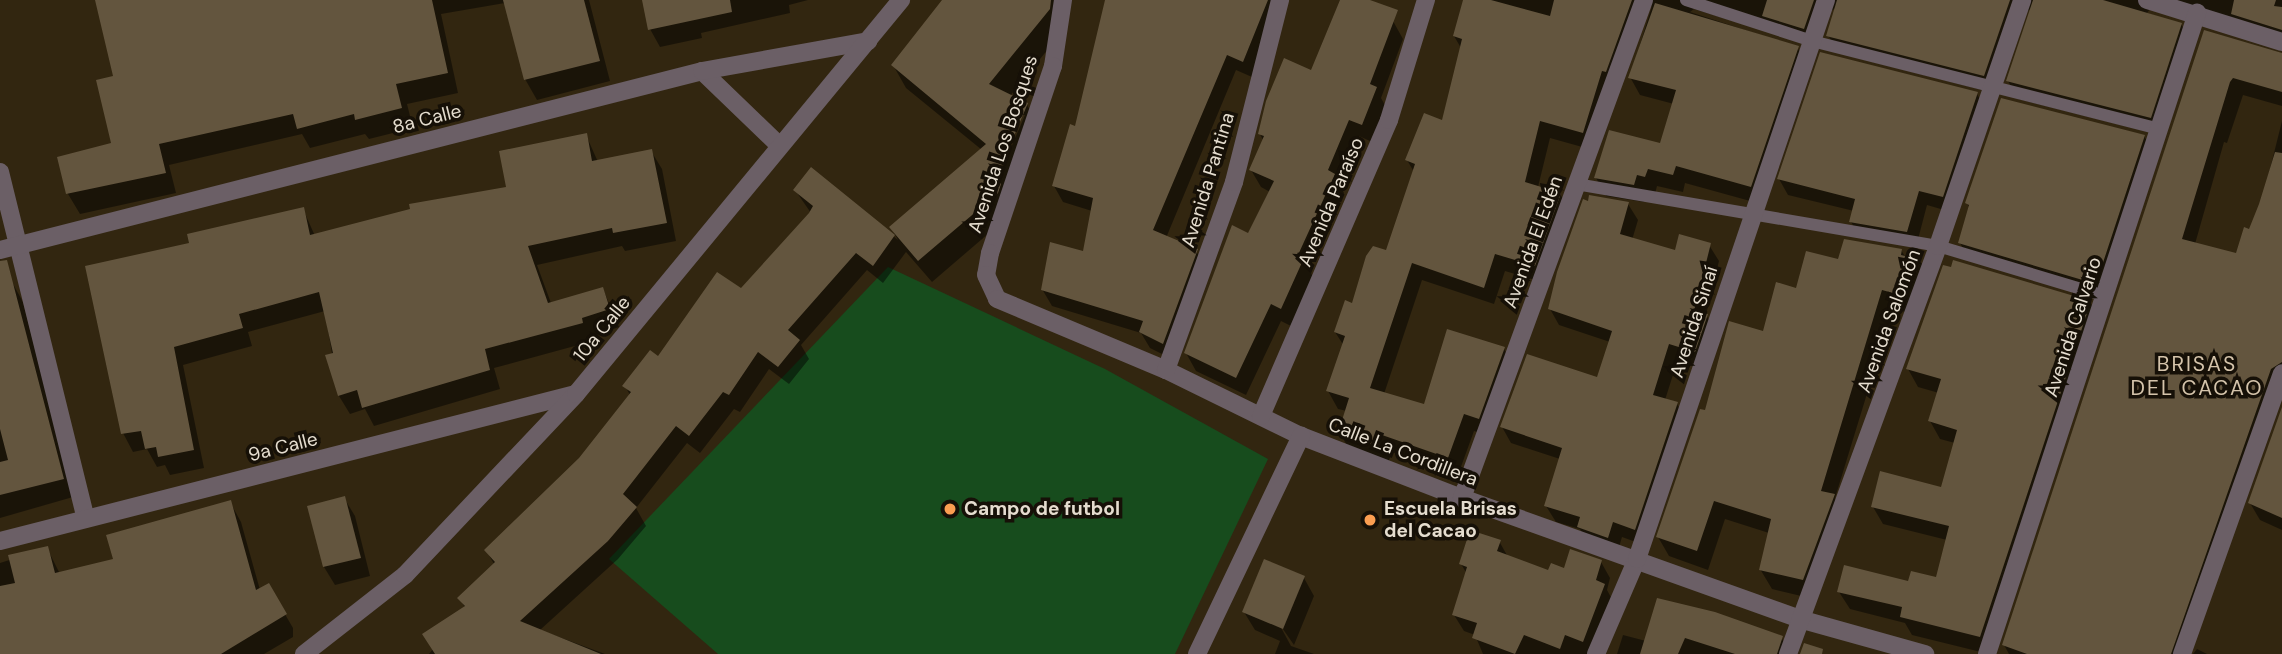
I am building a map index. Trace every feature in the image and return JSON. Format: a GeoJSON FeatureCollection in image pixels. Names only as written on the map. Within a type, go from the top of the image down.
{"type":"FeatureCollection","features":[{"type":"Feature","properties":{"kind":"street","name":"10a Calle"},"geometry":{"type":"LineString","coordinates":[[304,654],[405,575],[576,394],[901,0]]}},
{"type":"Feature","properties":{"kind":"street","name":"Avenida Los Bosques"},"geometry":{"type":"LineString","coordinates":[[997,299],[986,275],[990,253],[1053,66],[1063,0]]}},
{"type":"Feature","properties":{"kind":"street","name":"Avenida Pantina"},"geometry":{"type":"LineString","coordinates":[[1166,370],[1234,182],[1280,0]]}},
{"type":"Feature","properties":{"kind":"street","name":"Avenida El Edén"},"geometry":{"type":"LineString","coordinates":[[1462,498],[1644,0]]}},
{"type":"Feature","properties":{"kind":"street","name":"Avenida Sinaí"},"geometry":{"type":"LineString","coordinates":[[1596,654],[1637,559],[1826,0]]}},
{"type":"Feature","properties":{"kind":"street","name":"Avenida Salomón"},"geometry":{"type":"LineString","coordinates":[[1788,654],[1803,620],[1938,246],[2022,0]]}},
{"type":"Feature","properties":{"kind":"street"},"geometry":{"type":"LineString","coordinates":[[2147,0],[2282,41]]}},
{"type":"Feature","properties":{"kind":"street","name":"Avenida Paraíso"},"geometry":{"type":"LineString","coordinates":[[1261,416],[1389,120],[1425,1]]}},
{"type":"Feature","properties":{"kind":"street","name":"Avenida Calvario"},"geometry":{"type":"LineString","coordinates":[[1987,654],[2197,13]]}},
{"type":"Feature","properties":{"kind":"street","name":"8a Calle"},"geometry":{"type":"LineString","coordinates":[[0,250],[702,71],[868,41]]}},
{"type":"Feature","properties":{"kind":"street"},"geometry":{"type":"LineString","coordinates":[[702,71],[779,145]]}},
{"type":"Feature","properties":{"kind":"street"},"geometry":{"type":"LineString","coordinates":[[0,172],[86,519]]}},
{"type":"Feature","properties":{"kind":"street","name":"Calle La Cordillera"},"geometry":{"type":"LineString","coordinates":[[997,299],[1166,370],[1301,436],[1462,498],[1803,620],[1925,654]]}},
{"type":"Feature","properties":{"kind":"street"},"geometry":{"type":"LineString","coordinates":[[2182,654],[2282,373]]}},
{"type":"Feature","properties":{"kind":"street","name":"9a Calle"},"geometry":{"type":"LineString","coordinates":[[0,541],[576,394]]}},
{"type":"Feature","properties":{"kind":"street"},"geometry":{"type":"LineString","coordinates":[[1197,654],[1301,436]]}},
{"type":"Feature","properties":{"kind":"lane"},"geometry":{"type":"LineString","coordinates":[[1686,0],[1812,41],[2159,129]]}},
{"type":"Feature","properties":{"kind":"lane"},"geometry":{"type":"LineString","coordinates":[[1576,184],[1938,246],[2105,296]]}},
{"type":"Feature","properties":{"kind":"green space","name":"Campo de futbol"},"geometry":{"type":"Polygon","coordinates":[[[888,267],[1105,369],[1268,459],[1175,654],[718,654],[609,559],[888,267]]]}},
{"type":"Feature","properties":{"kind":"building"},"geometry":{"type":"Polygon","coordinates":[[[95,0],[432,0],[448,73],[396,84],[402,108],[355,120],[354,114],[297,129],[293,114],[159,144],[166,173],[66,194],[57,157],[111,143],[96,80],[113,76],[95,0]]]}},
{"type":"Feature","properties":{"kind":"building"},"geometry":{"type":"Polygon","coordinates":[[[503,0],[584,0],[600,61],[524,80],[503,0]]]}},
{"type":"Feature","properties":{"kind":"building"},"geometry":{"type":"Polygon","coordinates":[[[642,0],[730,0],[732,12],[648,30],[642,0]]]}},
{"type":"Feature","properties":{"kind":"building"},"geometry":{"type":"Polygon","coordinates":[[[942,0],[1051,0],[1050,9],[989,84],[1028,103],[996,178],[1001,184],[998,193],[918,261],[889,227],[986,144],[891,65],[942,0]]]}},
{"type":"Feature","properties":{"kind":"building"},"geometry":{"type":"Polygon","coordinates":[[[1105,0],[1268,0],[1243,62],[1227,55],[1153,230],[1198,249],[1163,344],[1139,332],[1143,321],[1041,290],[1050,242],[1083,251],[1093,198],[1052,186],[1070,124],[1075,126],[1105,0]]]}},
{"type":"Feature","properties":{"kind":"building"},"geometry":{"type":"Polygon","coordinates":[[[1340,0],[1370,0],[1398,10],[1370,84],[1377,87],[1362,125],[1349,120],[1328,170],[1335,174],[1298,255],[1304,258],[1281,309],[1271,304],[1236,378],[1184,353],[1232,225],[1248,233],[1274,181],[1249,170],[1264,136],[1258,134],[1266,101],[1284,58],[1311,70],[1340,0]]]}},
{"type":"Feature","properties":{"kind":"building"},"geometry":{"type":"Polygon","coordinates":[[[1463,0],[1491,0],[1550,16],[1554,0],[1632,0],[1606,72],[1602,71],[1583,133],[1540,121],[1525,182],[1561,193],[1535,266],[1495,254],[1484,288],[1412,263],[1370,388],[1424,404],[1447,329],[1505,347],[1479,419],[1464,414],[1448,458],[1382,435],[1379,447],[1338,433],[1349,398],[1326,391],[1345,336],[1334,332],[1345,300],[1352,303],[1366,256],[1373,246],[1386,250],[1415,164],[1405,160],[1424,113],[1442,120],[1462,39],[1453,36],[1463,0]]]}},
{"type":"Feature","properties":{"kind":"building"},"geometry":{"type":"Polygon","coordinates":[[[1767,0],[1814,0],[1804,29],[1762,16],[1767,0]]]}},
{"type":"Feature","properties":{"kind":"building"},"geometry":{"type":"Polygon","coordinates":[[[1837,0],[2010,0],[1984,76],[1826,36],[1837,0]]]}},
{"type":"Feature","properties":{"kind":"building"},"geometry":{"type":"Polygon","coordinates":[[[2033,0],[2103,0],[2182,23],[2151,118],[2006,81],[2033,0]]]}},
{"type":"Feature","properties":{"kind":"building"},"geometry":{"type":"Polygon","coordinates":[[[2234,0],[2276,0],[2274,6],[2282,7],[2282,30],[2231,14],[2234,0]]]}},
{"type":"Feature","properties":{"kind":"building"},"geometry":{"type":"Polygon","coordinates":[[[1655,3],[1799,46],[1751,187],[1676,166],[1673,175],[1648,169],[1645,177],[1637,175],[1634,185],[1594,178],[1609,130],[1660,143],[1676,90],[1628,78],[1655,3]]]}},
{"type":"Feature","properties":{"kind":"building"},"geometry":{"type":"Polygon","coordinates":[[[2204,30],[2282,53],[2282,92],[2233,78],[2230,82],[2182,239],[2236,253],[2244,227],[2249,229],[2259,204],[2275,152],[2282,153],[2282,362],[2271,369],[2171,654],[2027,654],[2002,645],[2204,30]]]}},
{"type":"Feature","properties":{"kind":"building"},"geometry":{"type":"Polygon","coordinates":[[[1820,52],[1978,92],[1943,197],[1919,191],[1907,232],[1849,222],[1855,199],[1777,179],[1820,52]]]}},
{"type":"Feature","properties":{"kind":"building"},"geometry":{"type":"Polygon","coordinates":[[[2001,98],[2145,135],[2096,284],[1958,243],[1969,205],[1965,203],[2001,98]]]}},
{"type":"Feature","properties":{"kind":"building"},"geometry":{"type":"Polygon","coordinates":[[[587,133],[592,161],[652,149],[667,223],[613,233],[612,228],[528,246],[548,303],[603,287],[610,309],[582,318],[583,323],[485,349],[490,370],[362,408],[357,390],[338,396],[325,355],[333,353],[319,292],[239,314],[243,328],[174,347],[194,450],[158,457],[156,447],[145,449],[141,431],[121,434],[85,266],[189,243],[187,234],[304,207],[310,235],[410,209],[409,204],[506,187],[499,151],[587,133]]]}},
{"type":"Feature","properties":{"kind":"building"},"geometry":{"type":"Polygon","coordinates":[[[811,167],[895,235],[873,266],[856,253],[788,330],[800,340],[778,367],[758,352],[729,395],[723,392],[689,436],[676,426],[623,494],[637,507],[608,541],[520,621],[601,654],[435,654],[422,634],[465,606],[457,598],[495,562],[484,550],[579,458],[631,392],[622,386],[650,350],[658,356],[717,272],[741,288],[809,213],[813,206],[793,190],[811,167]]]}},
{"type":"Feature","properties":{"kind":"building"},"geometry":{"type":"Polygon","coordinates":[[[1589,195],[1629,202],[1620,234],[1675,250],[1679,234],[1711,243],[1694,311],[1708,314],[1695,352],[1669,344],[1653,395],[1678,402],[1635,530],[1613,522],[1608,538],[1577,527],[1580,517],[1544,506],[1562,448],[1500,427],[1527,354],[1597,377],[1612,331],[1548,309],[1557,272],[1583,199],[1588,201],[1589,195]]]}},
{"type":"Feature","properties":{"kind":"building"},"geometry":{"type":"Polygon","coordinates":[[[1844,239],[1902,249],[1901,255],[1921,260],[1907,297],[1882,290],[1821,491],[1835,494],[1803,580],[1759,570],[1771,519],[1714,501],[1697,551],[1656,537],[1700,409],[1705,410],[1729,321],[1763,331],[1776,282],[1796,288],[1806,251],[1838,259],[1844,239]]]}},
{"type":"Feature","properties":{"kind":"building"},"geometry":{"type":"Polygon","coordinates":[[[7,260],[64,479],[0,495],[0,462],[8,460],[0,429],[0,261],[7,260]]]}},
{"type":"Feature","properties":{"kind":"building"},"geometry":{"type":"Polygon","coordinates":[[[1953,260],[2091,301],[1980,637],[1900,617],[1902,607],[1837,592],[1844,565],[1908,581],[1911,571],[1936,577],[1949,526],[1871,507],[1880,471],[1941,487],[1957,430],[1928,421],[1941,379],[1906,369],[1943,265],[1951,267],[1953,260]]]}},
{"type":"Feature","properties":{"kind":"building"},"geometry":{"type":"Polygon","coordinates":[[[2282,407],[2282,518],[2248,503],[2282,407]]]}},
{"type":"Feature","properties":{"kind":"building"},"geometry":{"type":"Polygon","coordinates":[[[345,496],[361,558],[323,567],[307,506],[345,496]]]}},
{"type":"Feature","properties":{"kind":"building"},"geometry":{"type":"Polygon","coordinates":[[[231,500],[256,590],[269,583],[287,614],[221,654],[0,654],[0,586],[15,583],[8,555],[48,546],[55,573],[113,559],[106,535],[231,500]]]}},
{"type":"Feature","properties":{"kind":"building"},"geometry":{"type":"Polygon","coordinates":[[[1470,530],[1501,540],[1497,551],[1548,570],[1551,563],[1564,568],[1570,549],[1602,560],[1596,580],[1605,584],[1583,642],[1565,635],[1560,649],[1524,635],[1515,654],[1472,638],[1477,623],[1452,615],[1467,567],[1459,564],[1470,530]]]}},
{"type":"Feature","properties":{"kind":"building"},"geometry":{"type":"Polygon","coordinates":[[[1264,559],[1305,576],[1283,629],[1242,612],[1264,559]]]}},
{"type":"Feature","properties":{"kind":"building"},"geometry":{"type":"Polygon","coordinates":[[[1657,598],[1715,612],[1783,636],[1777,654],[1735,654],[1685,638],[1678,654],[1640,654],[1657,598]]]}},
{"type":"Feature","properties":{"kind":"building"},"geometry":{"type":"Polygon","coordinates":[[[1804,643],[1823,649],[1822,654],[1800,654],[1804,643]]]}},
{"type":"Feature","properties":{"kind":"place","name":"Campo de futbol"},"geometry":{"type":"Point","coordinates":[950,509]}},
{"type":"Feature","properties":{"kind":"place","name":"Escuela Brisas del Cacao"},"geometry":{"type":"Point","coordinates":[1370,520]}},
{"type":"Feature","properties":{"kind":"district","name":"BRISAS DEL CACAO"},"geometry":{"type":"Point","coordinates":[2197,376]}}]}
